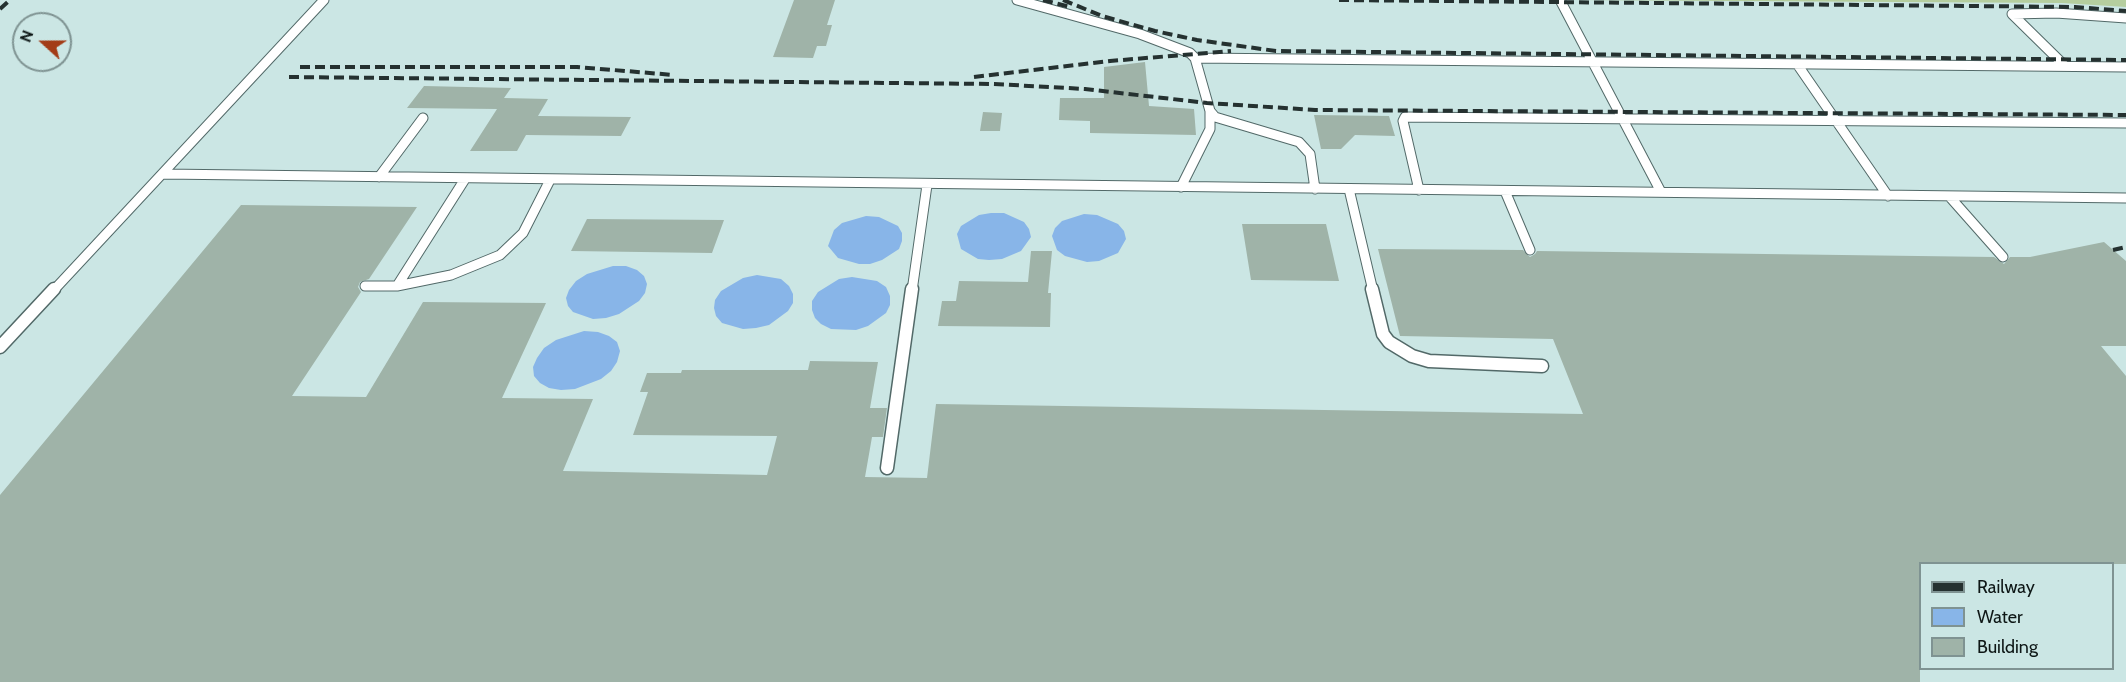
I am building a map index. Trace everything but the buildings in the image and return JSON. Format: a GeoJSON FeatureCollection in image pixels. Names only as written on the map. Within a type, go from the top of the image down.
{"type":"FeatureCollection","features":[{"type":"Feature","properties":{"kind":"lane"},"geometry":{"type":"LineString","coordinates":[[0,347],[324,0]]}},
{"type":"Feature","properties":{"kind":"lane"},"geometry":{"type":"LineString","coordinates":[[1017,0],[1140,34],[1184,50],[1195,58],[2126,67]]}},
{"type":"Feature","properties":{"kind":"lane"},"geometry":{"type":"LineString","coordinates":[[1560,0],[1661,192]]}},
{"type":"Feature","properties":{"kind":"lane"},"geometry":{"type":"LineString","coordinates":[[2065,66],[2012,14],[2126,18]]}},
{"type":"Feature","properties":{"kind":"lane"},"geometry":{"type":"LineString","coordinates":[[1181,187],[1210,129],[1210,111],[1195,58]]}},
{"type":"Feature","properties":{"kind":"lane"},"geometry":{"type":"LineString","coordinates":[[1797,64],[1888,196]]}},
{"type":"Feature","properties":{"kind":"lane"},"geometry":{"type":"LineString","coordinates":[[1210,111],[1215,117],[1231,123],[1299,141],[1310,154],[1315,189]]}},
{"type":"Feature","properties":{"kind":"lane"},"geometry":{"type":"LineString","coordinates":[[1419,190],[1403,120],[1406,117],[2126,123]]}},
{"type":"Feature","properties":{"kind":"lane"},"geometry":{"type":"LineString","coordinates":[[379,177],[423,118]]}},
{"type":"Feature","properties":{"kind":"lane"},"geometry":{"type":"LineString","coordinates":[[163,174],[2126,198]]}},
{"type":"Feature","properties":{"kind":"lane"},"geometry":{"type":"LineString","coordinates":[[397,286],[465,179]]}},
{"type":"Feature","properties":{"kind":"lane"},"geometry":{"type":"LineString","coordinates":[[365,286],[397,286],[451,275],[500,255],[523,233],[550,180]]}},
{"type":"Feature","properties":{"kind":"lane"},"geometry":{"type":"LineString","coordinates":[[887,468],[927,185]]}},
{"type":"Feature","properties":{"kind":"lane"},"geometry":{"type":"LineString","coordinates":[[1349,189],[1383,334],[1389,342],[1412,356],[1429,361],[1542,366]]}},
{"type":"Feature","properties":{"kind":"lane"},"geometry":{"type":"LineString","coordinates":[[1505,191],[1530,250]]}},
{"type":"Feature","properties":{"kind":"lane"},"geometry":{"type":"LineString","coordinates":[[1949,196],[2003,257]]}},
{"type":"Feature","properties":{"kind":"green space"},"geometry":{"type":"Polygon","coordinates":[[[1571,0],[2126,0],[2126,7],[2062,3],[1571,0]]]}},
{"type":"Feature","properties":{"kind":"water"},"geometry":{"type":"Polygon","coordinates":[[[1004,213],[1024,222],[1031,237],[1021,251],[1002,259],[989,260],[978,259],[961,249],[957,234],[961,226],[979,215],[1004,213]]]}},
{"type":"Feature","properties":{"kind":"water"},"geometry":{"type":"Polygon","coordinates":[[[1084,214],[1097,215],[1118,224],[1124,231],[1126,239],[1118,253],[1099,261],[1087,262],[1065,256],[1057,250],[1052,236],[1055,228],[1062,221],[1084,214]]]}},
{"type":"Feature","properties":{"kind":"water"},"geometry":{"type":"Polygon","coordinates":[[[866,216],[879,217],[898,226],[902,233],[899,249],[882,260],[870,264],[859,264],[838,258],[828,246],[834,230],[842,223],[866,216]]]}},
{"type":"Feature","properties":{"kind":"water"},"geometry":{"type":"Polygon","coordinates":[[[613,266],[626,266],[637,270],[644,276],[647,284],[645,293],[639,301],[619,314],[606,318],[593,319],[573,312],[566,298],[576,281],[587,274],[613,266]]]}},
{"type":"Feature","properties":{"kind":"water"},"geometry":{"type":"Polygon","coordinates":[[[757,275],[781,279],[789,286],[793,294],[793,303],[788,311],[769,325],[756,328],[743,329],[722,323],[716,316],[714,308],[715,300],[721,291],[743,278],[757,275]]]}},
{"type":"Feature","properties":{"kind":"water"},"geometry":{"type":"Polygon","coordinates":[[[852,277],[877,281],[886,287],[890,296],[890,305],[886,313],[868,326],[856,330],[831,329],[821,324],[815,318],[812,301],[818,292],[839,279],[852,277]]]}},
{"type":"Feature","properties":{"kind":"water"},"geometry":{"type":"Polygon","coordinates":[[[584,331],[598,332],[617,342],[620,351],[611,371],[601,379],[575,389],[549,388],[540,383],[534,376],[533,367],[544,348],[556,340],[584,331]]]}},
{"type":"Feature","properties":{"kind":"railway"},"geometry":{"type":"LineString","coordinates":[[0,9],[10,0]]}},
{"type":"Feature","properties":{"kind":"railway"},"geometry":{"type":"LineString","coordinates":[[1043,0],[1070,7]]}},
{"type":"Feature","properties":{"kind":"railway"},"geometry":{"type":"LineString","coordinates":[[1063,0],[1102,16],[1155,31],[1197,40],[1276,51],[2126,60]]}},
{"type":"Feature","properties":{"kind":"railway"},"geometry":{"type":"LineString","coordinates":[[1339,0],[2075,7],[2126,11]]}},
{"type":"Feature","properties":{"kind":"railway"},"geometry":{"type":"LineString","coordinates":[[974,77],[1110,61],[1231,51]]}},
{"type":"Feature","properties":{"kind":"railway"},"geometry":{"type":"LineString","coordinates":[[300,67],[577,67],[674,75]]}},
{"type":"Feature","properties":{"kind":"railway"},"geometry":{"type":"LineString","coordinates":[[289,77],[994,84],[1085,89],[1207,103],[1315,110],[2126,115]]}},
{"type":"Feature","properties":{"kind":"railway"},"geometry":{"type":"LineString","coordinates":[[2113,250],[2126,247]]}}]}
